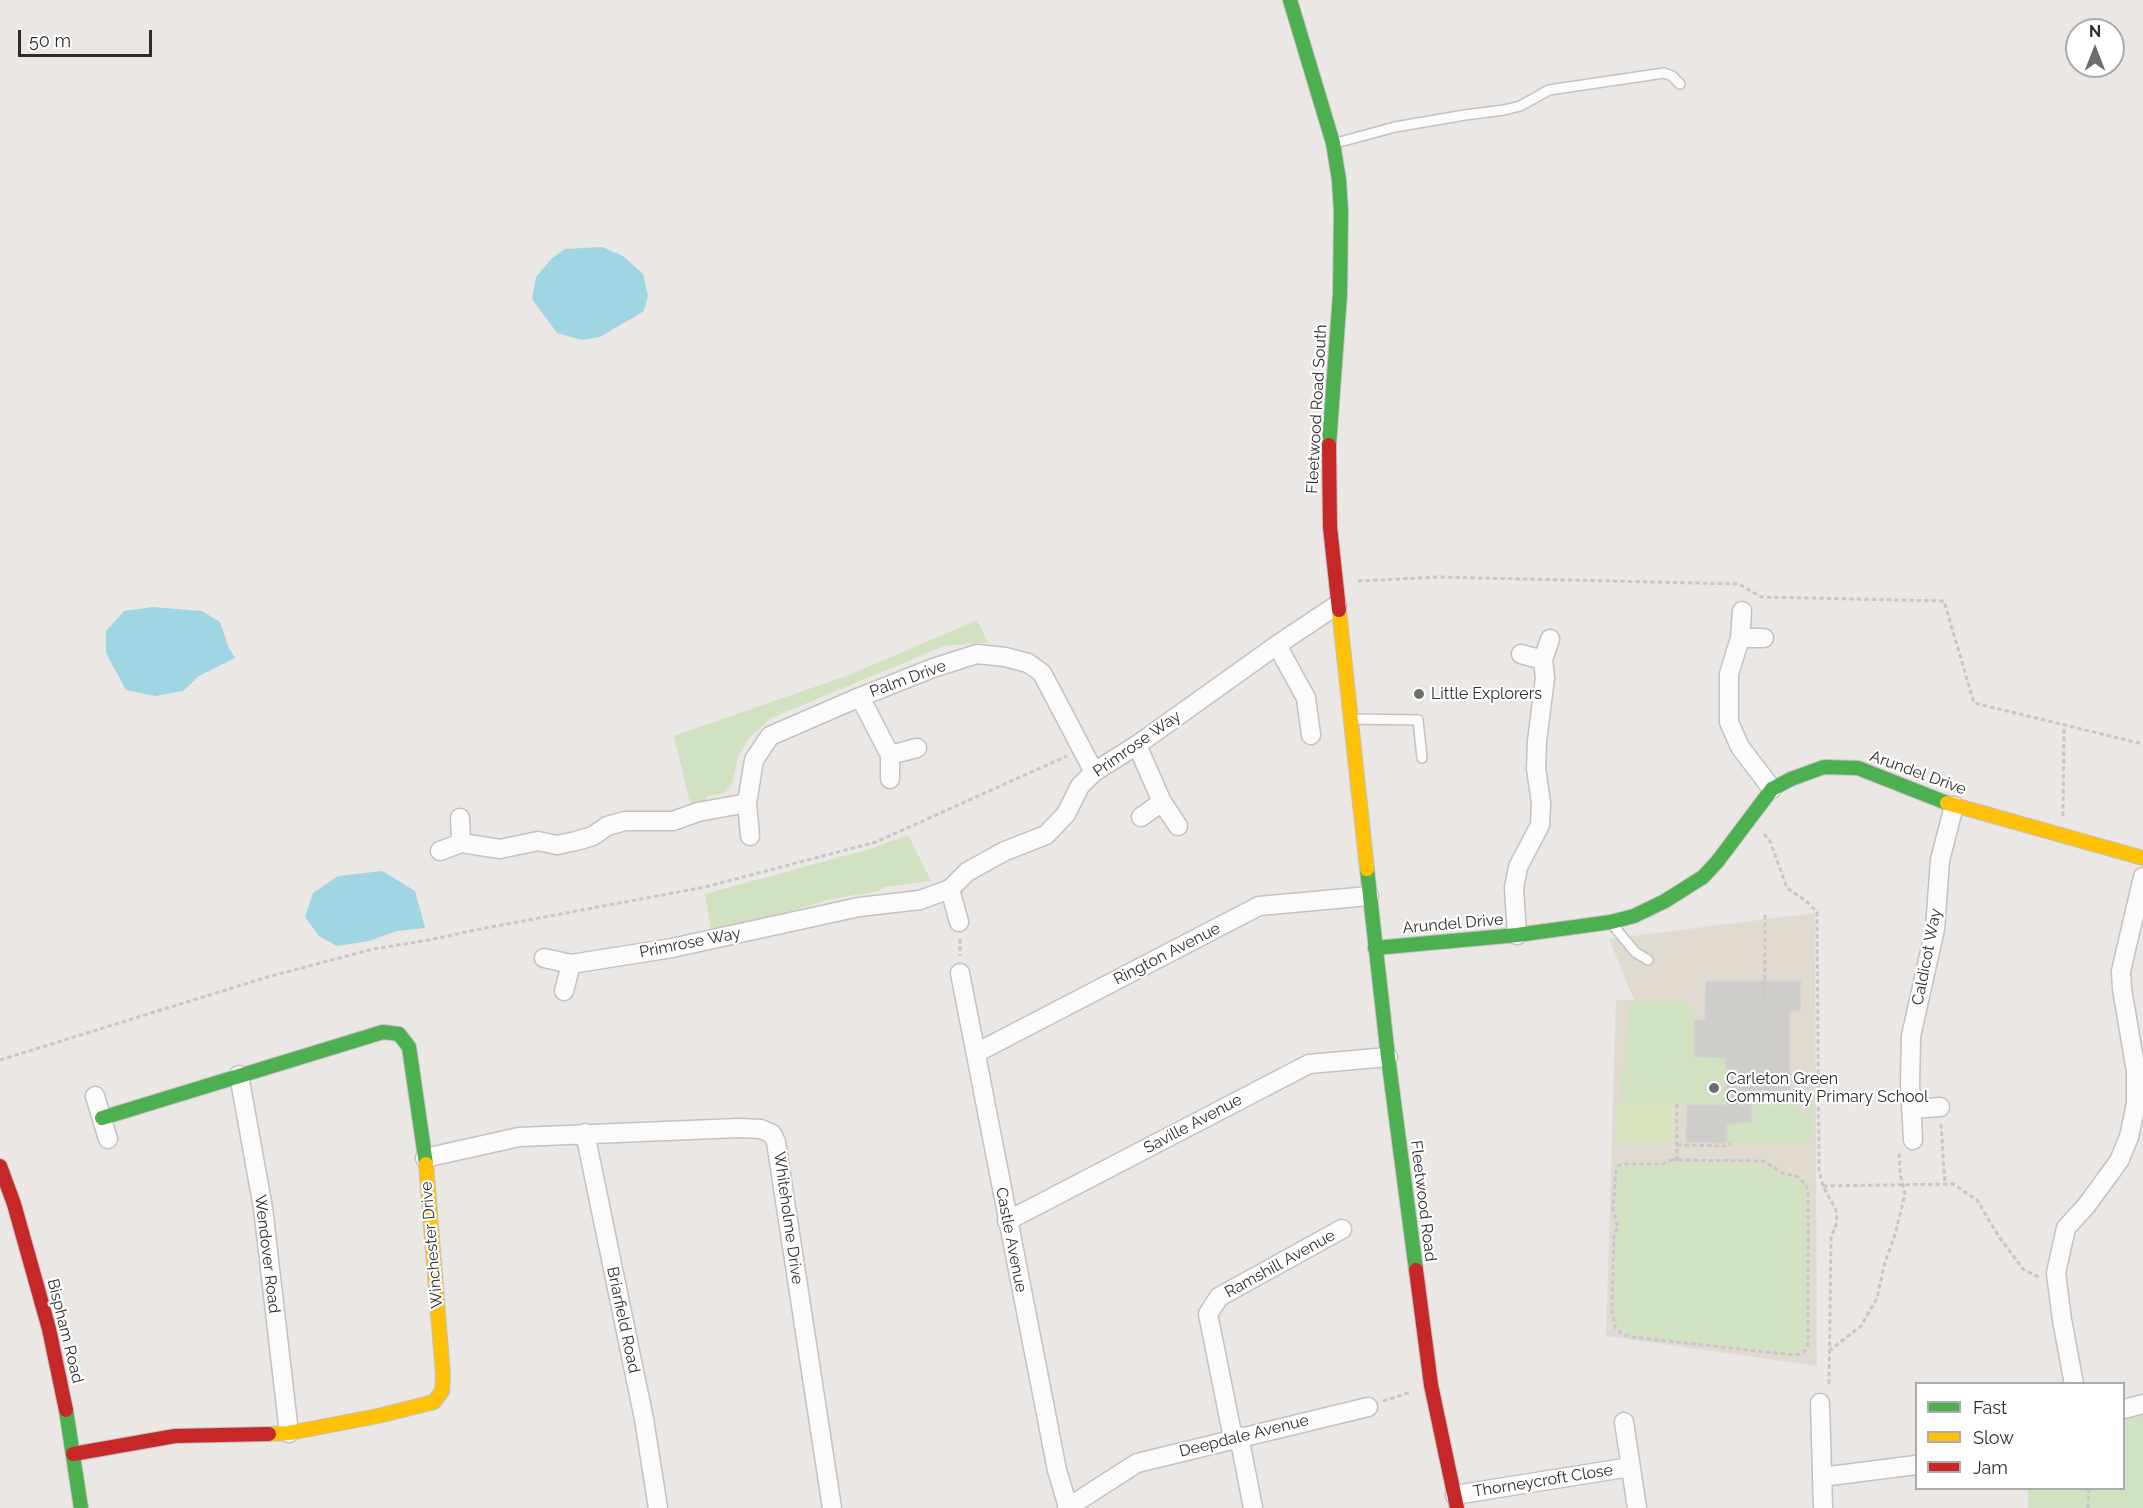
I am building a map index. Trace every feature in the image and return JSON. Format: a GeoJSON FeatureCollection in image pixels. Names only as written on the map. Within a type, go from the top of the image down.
{"type":"FeatureCollection","features":[{"type":"Feature","properties":{"kind":"street","name":"Fleetwood Road South"},"geometry":{"type":"LineString","coordinates":[[1290,0],[1333,143],[1341,212],[1340,294],[1329,449],[1330,527],[1369,896]]}},
{"type":"Feature","properties":{"kind":"street","name":"Primrose Way"},"geometry":{"type":"LineString","coordinates":[[544,958],[571,964],[672,948],[859,907],[920,900],[950,889],[967,872],[1005,851],[1046,835],[1066,814],[1080,786],[1094,772],[1137,745],[1337,605]]}},
{"type":"Feature","properties":{"kind":"street"},"geometry":{"type":"LineString","coordinates":[[1742,611],[1740,638],[1729,674],[1729,722],[1733,737],[1772,789]]}},
{"type":"Feature","properties":{"kind":"street"},"geometry":{"type":"LineString","coordinates":[[1740,638],[1764,638]]}},
{"type":"Feature","properties":{"kind":"street"},"geometry":{"type":"LineString","coordinates":[[1517,935],[1514,888],[1518,867],[1540,825],[1541,803],[1536,768],[1537,741],[1545,678],[1543,660],[1550,639]]}},
{"type":"Feature","properties":{"kind":"street"},"geometry":{"type":"LineString","coordinates":[[1277,645],[1306,698],[1311,735]]}},
{"type":"Feature","properties":{"kind":"street","name":"Palm Drive"},"geometry":{"type":"LineString","coordinates":[[750,836],[747,803],[754,760],[770,736],[933,668],[978,654],[1005,657],[1028,663],[1042,674],[1094,772]]}},
{"type":"Feature","properties":{"kind":"street"},"geometry":{"type":"LineString","coordinates":[[1521,654],[1543,660]]}},
{"type":"Feature","properties":{"kind":"street"},"geometry":{"type":"LineString","coordinates":[[860,697],[890,755],[890,778]]}},
{"type":"Feature","properties":{"kind":"street"},"geometry":{"type":"LineString","coordinates":[[1137,745],[1162,802],[1178,826]]}},
{"type":"Feature","properties":{"kind":"street"},"geometry":{"type":"LineString","coordinates":[[890,755],[918,748]]}},
{"type":"Feature","properties":{"kind":"street","name":"Arundel Drive"},"geometry":{"type":"LineString","coordinates":[[1376,948],[1517,935],[1611,922],[1634,916],[1665,902],[1703,877],[1772,789],[1791,779],[1824,767],[1858,768],[1954,806],[2143,858]]}},
{"type":"Feature","properties":{"kind":"street"},"geometry":{"type":"LineString","coordinates":[[1141,817],[1162,802]]}},
{"type":"Feature","properties":{"kind":"street"},"geometry":{"type":"LineString","coordinates":[[440,851],[461,843],[500,849],[538,841],[557,845],[592,836],[607,826],[625,821],[674,820],[698,812],[747,803]]}},
{"type":"Feature","properties":{"kind":"street","name":"Caldicot Way"},"geometry":{"type":"LineString","coordinates":[[1913,1140],[1911,1036],[1935,929],[1940,860],[1954,806]]}},
{"type":"Feature","properties":{"kind":"street"},"geometry":{"type":"LineString","coordinates":[[460,818],[461,843]]}},
{"type":"Feature","properties":{"kind":"street"},"geometry":{"type":"LineString","coordinates":[[2074,1382],[2056,1273],[2066,1228],[2086,1206],[2119,1161],[2129,1137],[2136,1104],[2136,1071],[2121,971],[2143,877]]}},
{"type":"Feature","properties":{"kind":"street"},"geometry":{"type":"LineString","coordinates":[[950,889],[959,922]]}},
{"type":"Feature","properties":{"kind":"street","name":"Fleetwood Road"},"geometry":{"type":"LineString","coordinates":[[1369,896],[1431,1385],[1456,1502]]}},
{"type":"Feature","properties":{"kind":"street","name":"Rington Avenue"},"geometry":{"type":"LineString","coordinates":[[976,1053],[1259,906],[1369,896]]}},
{"type":"Feature","properties":{"kind":"street"},"geometry":{"type":"LineString","coordinates":[[564,991],[571,964]]}},
{"type":"Feature","properties":{"kind":"street","name":"Castle Avenue"},"geometry":{"type":"LineString","coordinates":[[960,973],[1057,1470],[1068,1507]]}},
{"type":"Feature","properties":{"kind":"street","name":"Winchester Drive"},"geometry":{"type":"LineString","coordinates":[[73,1454],[174,1436],[289,1433],[378,1416],[434,1402],[442,1391],[443,1375],[425,1158],[409,1047],[399,1034],[383,1032],[102,1118]]}},
{"type":"Feature","properties":{"kind":"street","name":"Saville Avenue"},"geometry":{"type":"LineString","coordinates":[[1007,1221],[1309,1064],[1388,1057]]}},
{"type":"Feature","properties":{"kind":"street","name":"Wendover Road"},"geometry":{"type":"LineString","coordinates":[[239,1075],[263,1208],[289,1433]]}},
{"type":"Feature","properties":{"kind":"street"},"geometry":{"type":"LineString","coordinates":[[95,1096],[108,1139]]}},
{"type":"Feature","properties":{"kind":"street"},"geometry":{"type":"LineString","coordinates":[[1911,1109],[1940,1107]]}},
{"type":"Feature","properties":{"kind":"street","name":"Whiteholme Drive"},"geometry":{"type":"LineString","coordinates":[[425,1158],[519,1137],[739,1128],[761,1129],[772,1134],[776,1142],[832,1508]]}},
{"type":"Feature","properties":{"kind":"street","name":"Briarfield Road"},"geometry":{"type":"LineString","coordinates":[[585,1133],[644,1419],[658,1508]]}},
{"type":"Feature","properties":{"kind":"street","name":"Bispham Road"},"geometry":{"type":"LineString","coordinates":[[0,1166],[14,1204],[49,1329],[63,1391],[81,1508]]}},
{"type":"Feature","properties":{"kind":"street","name":"Ramshill Avenue"},"geometry":{"type":"LineString","coordinates":[[1253,1508],[1208,1314],[1219,1297],[1342,1229]]}},
{"type":"Feature","properties":{"kind":"street"},"geometry":{"type":"LineString","coordinates":[[1820,1403],[1823,1508]]}},
{"type":"Feature","properties":{"kind":"street"},"geometry":{"type":"LineString","coordinates":[[2125,1409],[2143,1404]]}},
{"type":"Feature","properties":{"kind":"street","name":"Deepdale Avenue"},"geometry":{"type":"LineString","coordinates":[[1068,1507],[1137,1463],[1236,1437],[1368,1407]]}},
{"type":"Feature","properties":{"kind":"street","name":"Thorneycroft Close"},"geometry":{"type":"LineString","coordinates":[[1624,1422],[1637,1508]]}},
{"type":"Feature","properties":{"kind":"street"},"geometry":{"type":"LineString","coordinates":[[1822,1477],[1915,1465]]}},
{"type":"Feature","properties":{"kind":"street","name":"Thorneycroft Close"},"geometry":{"type":"LineString","coordinates":[[1456,1502],[1630,1467]]}},
{"type":"Feature","properties":{"kind":"lane"},"geometry":{"type":"LineString","coordinates":[[1333,143],[1395,127],[1504,110],[1520,106],[1549,90],[1664,73],[1672,76],[1680,84]]}},
{"type":"Feature","properties":{"kind":"lane"},"geometry":{"type":"LineString","coordinates":[[1350,719],[1418,720],[1422,758]]}},
{"type":"Feature","properties":{"kind":"lane"},"geometry":{"type":"LineString","coordinates":[[1611,922],[1635,952],[1648,960]]}},
{"type":"Feature","properties":{"kind":"path"},"geometry":{"type":"LineString","coordinates":[[1335,582],[1438,577],[1739,584],[1761,597],[1944,601],[1974,703],[2143,744]]}},
{"type":"Feature","properties":{"kind":"path"},"geometry":{"type":"LineString","coordinates":[[2063,836],[2064,724]]}},
{"type":"Feature","properties":{"kind":"path"},"geometry":{"type":"LineString","coordinates":[[0,1060],[264,978],[373,949],[705,888],[876,842],[1082,749]]}},
{"type":"Feature","properties":{"kind":"path"},"geometry":{"type":"LineString","coordinates":[[1750,818],[1770,841],[1787,888],[1817,912],[1819,1171],[1823,1186],[1836,1210],[1837,1222],[1831,1238],[1829,1396],[1820,1403]]}},
{"type":"Feature","properties":{"kind":"path"},"geometry":{"type":"LineString","coordinates":[[1765,915],[1765,1004]]}},
{"type":"Feature","properties":{"kind":"path"},"geometry":{"type":"LineString","coordinates":[[959,922],[960,973]]}},
{"type":"Feature","properties":{"kind":"path"},"geometry":{"type":"LineString","coordinates":[[1677,1103],[1677,1161]]}},
{"type":"Feature","properties":{"kind":"path"},"geometry":{"type":"LineString","coordinates":[[1940,1107],[1945,1185]]}},
{"type":"Feature","properties":{"kind":"path"},"geometry":{"type":"LineString","coordinates":[[1829,1352],[1861,1326],[1877,1298],[1905,1194],[1900,1173],[1899,1140],[1913,1140]]}},
{"type":"Feature","properties":{"kind":"path"},"geometry":{"type":"LineString","coordinates":[[1677,1145],[1729,1146],[1731,1143]]}},
{"type":"Feature","properties":{"kind":"path"},"geometry":{"type":"LineString","coordinates":[[1671,1160],[1677,1161],[1763,1161],[1783,1173],[1798,1177],[1806,1185],[1808,1191],[1808,1343],[1806,1350],[1800,1354],[1632,1337],[1622,1334],[1615,1327],[1612,1310],[1614,1233],[1618,1228],[1613,1209],[1616,1171],[1622,1164],[1663,1164],[1671,1160]]}},
{"type":"Feature","properties":{"kind":"path"},"geometry":{"type":"LineString","coordinates":[[1823,1186],[1953,1185],[1977,1200],[1999,1237],[2024,1270],[2057,1286]]}},
{"type":"Feature","properties":{"kind":"path"},"geometry":{"type":"LineString","coordinates":[[1368,1407],[1431,1385]]}},
{"type":"Feature","properties":{"kind":"path"},"geometry":{"type":"LineString","coordinates":[[2088,1508],[2089,1490]]}},
{"type":"Feature","properties":{"kind":"shaded area","name":"Carleton Green Community Primary School"},"geometry":{"type":"Polygon","coordinates":[[[1815,913],[1817,1366],[1606,1336],[1616,1000],[1634,1000],[1609,939],[1815,913]]]}},
{"type":"Feature","properties":{"kind":"green space"},"geometry":{"type":"Polygon","coordinates":[[[977,620],[988,643],[944,646],[771,718],[748,739],[738,757],[732,784],[725,793],[707,796],[706,802],[694,805],[690,803],[674,736],[852,674],[977,620]]]}},
{"type":"Feature","properties":{"kind":"green space"},"geometry":{"type":"Polygon","coordinates":[[[908,835],[931,881],[883,887],[879,891],[831,899],[735,928],[711,929],[705,894],[873,848],[908,835]]]}},
{"type":"Feature","properties":{"kind":"green space"},"geometry":{"type":"Polygon","coordinates":[[[1688,1000],[1688,1009],[1694,1010],[1694,1057],[1726,1058],[1726,1105],[1623,1104],[1620,1080],[1623,1073],[1629,1013],[1634,1001],[1688,1000]]]}},
{"type":"Feature","properties":{"kind":"green space"},"geometry":{"type":"Polygon","coordinates":[[[1751,1091],[1768,1096],[1793,1096],[1794,1100],[1799,1101],[1799,1115],[1807,1115],[1808,1101],[1813,1101],[1813,1136],[1810,1137],[1810,1142],[1726,1143],[1727,1124],[1751,1122],[1751,1091]]]}},
{"type":"Feature","properties":{"kind":"green space"},"geometry":{"type":"Polygon","coordinates":[[[1673,1103],[1673,1143],[1616,1143],[1616,1104],[1673,1103]]]}},
{"type":"Feature","properties":{"kind":"green space"},"geometry":{"type":"Polygon","coordinates":[[[1669,1163],[1762,1165],[1780,1175],[1802,1182],[1806,1190],[1807,1340],[1804,1349],[1797,1353],[1631,1335],[1617,1326],[1614,1316],[1616,1234],[1620,1229],[1615,1201],[1618,1168],[1666,1166],[1669,1163]]]}},
{"type":"Feature","properties":{"kind":"green space"},"geometry":{"type":"Polygon","coordinates":[[[2143,1412],[2143,1508],[2028,1508],[2028,1490],[2125,1490],[2125,1417],[2143,1412]]]}},
{"type":"Feature","properties":{"kind":"water"},"geometry":{"type":"Polygon","coordinates":[[[602,247],[623,256],[643,274],[648,296],[644,311],[600,337],[582,340],[557,333],[532,299],[536,277],[551,259],[565,249],[602,247]]]}},
{"type":"Feature","properties":{"kind":"water"},"geometry":{"type":"Polygon","coordinates":[[[153,607],[202,611],[220,622],[228,646],[235,658],[199,676],[183,691],[155,696],[126,690],[106,653],[106,631],[124,611],[153,607]]]}},
{"type":"Feature","properties":{"kind":"water"},"geometry":{"type":"Polygon","coordinates":[[[382,871],[415,891],[425,928],[397,931],[369,941],[337,946],[319,936],[305,917],[313,893],[338,876],[382,871]]]}},
{"type":"Feature","properties":{"kind":"building"},"geometry":{"type":"Polygon","coordinates":[[[1706,981],[1801,981],[1800,1011],[1790,1011],[1790,1096],[1751,1096],[1751,1122],[1727,1124],[1726,1143],[1686,1142],[1687,1105],[1726,1105],[1726,1058],[1694,1057],[1694,1020],[1705,1020],[1706,981]]]}},
{"type":"Feature","properties":{"kind":"traffic: fast"},"geometry":{"type":"LineString","coordinates":[[1290,0],[1333,143],[1339,180],[1340,294],[1329,445]]}},
{"type":"Feature","properties":{"kind":"traffic: fast"},"geometry":{"type":"LineString","coordinates":[[1375,948],[1517,935],[1611,922],[1634,916],[1665,901],[1703,877],[1772,789],[1791,779],[1824,767],[1858,768],[1947,803]]}},
{"type":"Feature","properties":{"kind":"traffic: fast"},"geometry":{"type":"LineString","coordinates":[[1367,869],[1388,1057],[1416,1270]]}},
{"type":"Feature","properties":{"kind":"traffic: fast"},"geometry":{"type":"LineString","coordinates":[[102,1118],[383,1032],[399,1034],[409,1047],[426,1164]]}},
{"type":"Feature","properties":{"kind":"traffic: fast"},"geometry":{"type":"LineString","coordinates":[[66,1410],[81,1508]]}},
{"type":"Feature","properties":{"kind":"traffic: slow"},"geometry":{"type":"LineString","coordinates":[[1339,610],[1367,869]]}},
{"type":"Feature","properties":{"kind":"traffic: slow"},"geometry":{"type":"LineString","coordinates":[[1947,803],[2143,858]]}},
{"type":"Feature","properties":{"kind":"traffic: slow"},"geometry":{"type":"LineString","coordinates":[[269,1434],[289,1433],[378,1416],[434,1402],[442,1391],[443,1375],[426,1164]]}},
{"type":"Feature","properties":{"kind":"traffic: jam"},"geometry":{"type":"LineString","coordinates":[[1329,445],[1330,527],[1339,610]]}},
{"type":"Feature","properties":{"kind":"traffic: jam"},"geometry":{"type":"LineString","coordinates":[[0,1166],[14,1204],[49,1329],[66,1410]]}},
{"type":"Feature","properties":{"kind":"traffic: jam"},"geometry":{"type":"LineString","coordinates":[[1416,1270],[1431,1385],[1457,1508]]}},
{"type":"Feature","properties":{"kind":"traffic: jam"},"geometry":{"type":"LineString","coordinates":[[73,1454],[175,1436],[269,1434]]}},
{"type":"Feature","properties":{"kind":"place","name":"Little Explorers"},"geometry":{"type":"Point","coordinates":[1419,694]}},
{"type":"Feature","properties":{"kind":"place","name":"Carleton Green Community Primary School"},"geometry":{"type":"Point","coordinates":[1714,1088]}}]}
